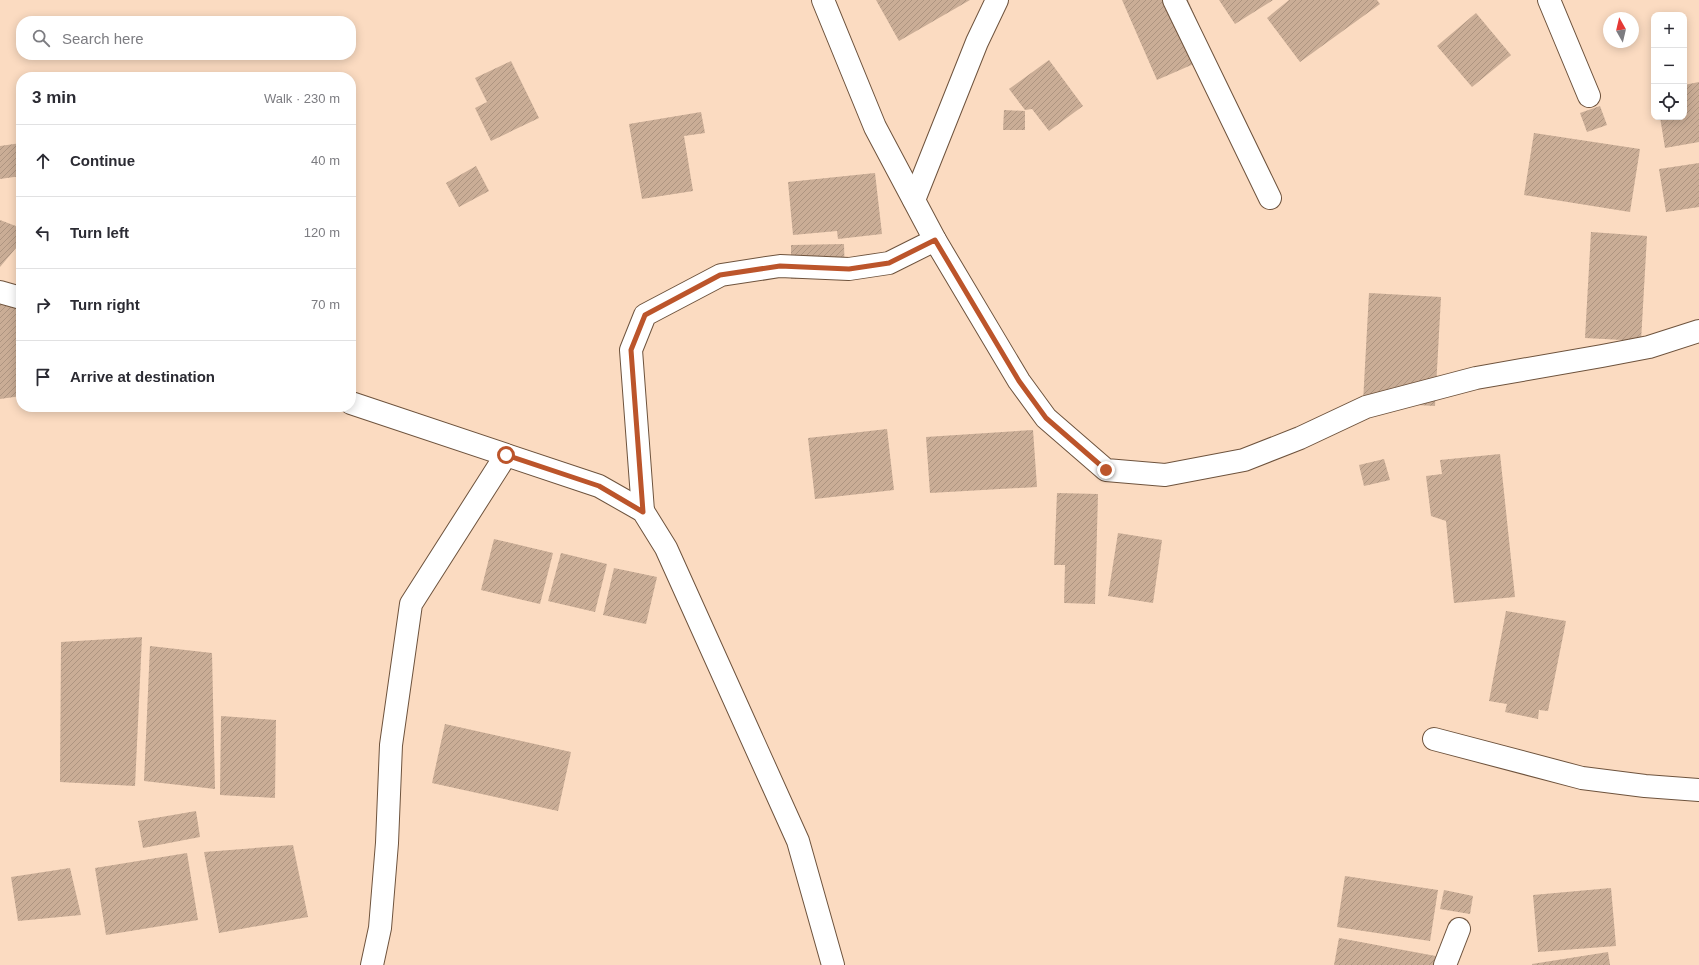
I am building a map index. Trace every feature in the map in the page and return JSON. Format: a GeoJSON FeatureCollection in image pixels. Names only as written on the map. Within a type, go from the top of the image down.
{"type":"FeatureCollection","features":[{"type":"Feature","properties":{"kind":"street"},"geometry":{"type":"LineString","coordinates":[[822,0],[876,127],[935,240],[1019,381],[1046,418],[1106,470],[1165,476],[1244,460],[1300,438],[1366,407],[1476,378],[1602,356],[1649,346],[1699,331]]}},
{"type":"Feature","properties":{"kind":"street"},"geometry":{"type":"LineString","coordinates":[[914,200],[977,42],[997,0]]}},
{"type":"Feature","properties":{"kind":"street"},"geometry":{"type":"LineString","coordinates":[[1174,0],[1270,198]]}},
{"type":"Feature","properties":{"kind":"street"},"geometry":{"type":"LineString","coordinates":[[1550,0],[1589,96]]}},
{"type":"Feature","properties":{"kind":"street"},"geometry":{"type":"LineString","coordinates":[[643,512],[631,350],[645,315],[720,275],[780,266],[849,269],[889,263],[935,240]]}},
{"type":"Feature","properties":{"kind":"street"},"geometry":{"type":"LineString","coordinates":[[0,292],[16,297]]}},
{"type":"Feature","properties":{"kind":"street"},"geometry":{"type":"LineString","coordinates":[[356,405],[599,486],[643,512],[666,548],[798,841],[833,965]]}},
{"type":"Feature","properties":{"kind":"street"},"geometry":{"type":"LineString","coordinates":[[372,965],[380,928],[387,843],[391,745],[411,604],[506,455]]}},
{"type":"Feature","properties":{"kind":"street"},"geometry":{"type":"LineString","coordinates":[[1434,739],[1582,778],[1645,786],[1699,790]]}},
{"type":"Feature","properties":{"kind":"street"},"geometry":{"type":"LineString","coordinates":[[1445,965],[1459,929]]}},
{"type":"Feature","properties":{"kind":"building"},"geometry":{"type":"Polygon","coordinates":[[[876,0],[970,0],[899,41],[876,0]]]}},
{"type":"Feature","properties":{"kind":"building"},"geometry":{"type":"Polygon","coordinates":[[[1122,0],[1188,0],[1212,56],[1157,80],[1122,0]]]}},
{"type":"Feature","properties":{"kind":"building"},"geometry":{"type":"Polygon","coordinates":[[[1219,0],[1273,0],[1235,24],[1219,0]]]}},
{"type":"Feature","properties":{"kind":"building"},"geometry":{"type":"Polygon","coordinates":[[[1289,0],[1377,0],[1380,4],[1300,62],[1267,18],[1289,0]]]}},
{"type":"Feature","properties":{"kind":"building"},"geometry":{"type":"Polygon","coordinates":[[[1476,13],[1511,55],[1472,87],[1437,46],[1476,13]]]}},
{"type":"Feature","properties":{"kind":"building"},"geometry":{"type":"Polygon","coordinates":[[[1049,60],[1083,106],[1049,131],[1032,109],[1025,110],[1009,89],[1049,60]]]}},
{"type":"Feature","properties":{"kind":"building"},"geometry":{"type":"Polygon","coordinates":[[[511,61],[539,118],[491,141],[475,108],[487,102],[475,78],[511,61]]]}},
{"type":"Feature","properties":{"kind":"building"},"geometry":{"type":"Polygon","coordinates":[[[1699,82],[1699,142],[1665,148],[1660,120],[1687,120],[1687,84],[1699,82]]]}},
{"type":"Feature","properties":{"kind":"building"},"geometry":{"type":"Polygon","coordinates":[[[1600,106],[1607,125],[1587,132],[1580,113],[1600,106]]]}},
{"type":"Feature","properties":{"kind":"building"},"geometry":{"type":"Polygon","coordinates":[[[1004,110],[1025,111],[1025,130],[1003,130],[1004,110]]]}},
{"type":"Feature","properties":{"kind":"building"},"geometry":{"type":"Polygon","coordinates":[[[701,112],[705,133],[684,136],[693,191],[642,199],[629,124],[701,112]]]}},
{"type":"Feature","properties":{"kind":"building"},"geometry":{"type":"Polygon","coordinates":[[[1534,133],[1640,149],[1630,212],[1524,195],[1534,133]]]}},
{"type":"Feature","properties":{"kind":"building"},"geometry":{"type":"Polygon","coordinates":[[[16,144],[16,177],[0,179],[0,146],[16,144]]]}},
{"type":"Feature","properties":{"kind":"building"},"geometry":{"type":"Polygon","coordinates":[[[1699,163],[1699,207],[1666,212],[1659,169],[1699,163]]]}},
{"type":"Feature","properties":{"kind":"building"},"geometry":{"type":"Polygon","coordinates":[[[476,166],[489,191],[459,207],[446,183],[476,166]]]}},
{"type":"Feature","properties":{"kind":"building"},"geometry":{"type":"Polygon","coordinates":[[[875,173],[882,234],[838,239],[837,231],[793,235],[788,182],[875,173]]]}},
{"type":"Feature","properties":{"kind":"building"},"geometry":{"type":"Polygon","coordinates":[[[0,220],[16,226],[16,248],[0,267],[0,220]]]}},
{"type":"Feature","properties":{"kind":"building"},"geometry":{"type":"Polygon","coordinates":[[[1591,232],[1647,236],[1641,341],[1585,338],[1591,232]]]}},
{"type":"Feature","properties":{"kind":"building"},"geometry":{"type":"Polygon","coordinates":[[[844,244],[845,277],[791,279],[791,245],[844,244]]]}},
{"type":"Feature","properties":{"kind":"building"},"geometry":{"type":"Polygon","coordinates":[[[1369,293],[1441,297],[1435,406],[1363,402],[1369,293]]]}},
{"type":"Feature","properties":{"kind":"building"},"geometry":{"type":"Polygon","coordinates":[[[16,300],[16,397],[0,399],[0,303],[16,300]]]}},
{"type":"Feature","properties":{"kind":"building"},"geometry":{"type":"Polygon","coordinates":[[[887,429],[894,490],[815,499],[808,438],[887,429]]]}},
{"type":"Feature","properties":{"kind":"building"},"geometry":{"type":"Polygon","coordinates":[[[1033,430],[1037,487],[930,493],[926,437],[1033,430]]]}},
{"type":"Feature","properties":{"kind":"building"},"geometry":{"type":"Polygon","coordinates":[[[1500,454],[1515,597],[1454,603],[1446,521],[1431,516],[1426,476],[1442,474],[1440,460],[1500,454]]]}},
{"type":"Feature","properties":{"kind":"building"},"geometry":{"type":"Polygon","coordinates":[[[1384,459],[1390,480],[1364,486],[1359,465],[1384,459]]]}},
{"type":"Feature","properties":{"kind":"building"},"geometry":{"type":"Polygon","coordinates":[[[1057,493],[1098,494],[1095,604],[1064,603],[1065,565],[1054,565],[1057,493]]]}},
{"type":"Feature","properties":{"kind":"building"},"geometry":{"type":"Polygon","coordinates":[[[1118,533],[1162,540],[1153,603],[1108,596],[1118,533]]]}},
{"type":"Feature","properties":{"kind":"building"},"geometry":{"type":"Polygon","coordinates":[[[494,539],[553,553],[540,604],[481,590],[494,539]]]}},
{"type":"Feature","properties":{"kind":"building"},"geometry":{"type":"Polygon","coordinates":[[[561,553],[607,564],[595,612],[548,601],[561,553]]]}},
{"type":"Feature","properties":{"kind":"building"},"geometry":{"type":"Polygon","coordinates":[[[614,568],[657,577],[646,624],[603,615],[614,568]]]}},
{"type":"Feature","properties":{"kind":"building"},"geometry":{"type":"Polygon","coordinates":[[[1506,611],[1566,621],[1548,711],[1539,710],[1538,719],[1505,712],[1507,704],[1489,701],[1506,611]]]}},
{"type":"Feature","properties":{"kind":"building"},"geometry":{"type":"Polygon","coordinates":[[[142,637],[135,786],[60,782],[61,642],[142,637]]]}},
{"type":"Feature","properties":{"kind":"building"},"geometry":{"type":"Polygon","coordinates":[[[150,646],[212,653],[215,789],[144,781],[150,646]]]}},
{"type":"Feature","properties":{"kind":"building"},"geometry":{"type":"Polygon","coordinates":[[[221,716],[276,720],[275,798],[220,795],[221,716]]]}},
{"type":"Feature","properties":{"kind":"building"},"geometry":{"type":"Polygon","coordinates":[[[445,724],[571,752],[558,811],[432,783],[445,724]]]}},
{"type":"Feature","properties":{"kind":"building"},"geometry":{"type":"Polygon","coordinates":[[[196,811],[200,837],[143,848],[138,821],[196,811]]]}},
{"type":"Feature","properties":{"kind":"building"},"geometry":{"type":"Polygon","coordinates":[[[293,845],[308,917],[219,933],[204,852],[293,845]]]}},
{"type":"Feature","properties":{"kind":"building"},"geometry":{"type":"Polygon","coordinates":[[[187,853],[198,920],[106,935],[95,868],[187,853]]]}},
{"type":"Feature","properties":{"kind":"building"},"geometry":{"type":"Polygon","coordinates":[[[70,868],[81,915],[18,921],[11,877],[70,868]]]}},
{"type":"Feature","properties":{"kind":"building"},"geometry":{"type":"Polygon","coordinates":[[[1345,876],[1438,890],[1430,941],[1337,927],[1345,876]]]}},
{"type":"Feature","properties":{"kind":"building"},"geometry":{"type":"Polygon","coordinates":[[[1611,888],[1616,946],[1538,952],[1533,895],[1611,888]]]}},
{"type":"Feature","properties":{"kind":"building"},"geometry":{"type":"Polygon","coordinates":[[[1444,890],[1473,896],[1470,914],[1440,909],[1444,890]]]}},
{"type":"Feature","properties":{"kind":"building"},"geometry":{"type":"Polygon","coordinates":[[[1339,938],[1441,957],[1439,965],[1334,965],[1339,938]]]}},
{"type":"Feature","properties":{"kind":"building"},"geometry":{"type":"Polygon","coordinates":[[[1608,952],[1610,965],[1532,965],[1532,964],[1608,952]]]}},
{"type":"Feature","properties":{"kind":"route"},"geometry":{"type":"LineString","coordinates":[[506,455],[599,486],[643,512],[631,350],[645,315],[720,275],[780,266],[849,269],[889,263],[935,240],[1019,381],[1046,418],[1106,470]]}}]}
